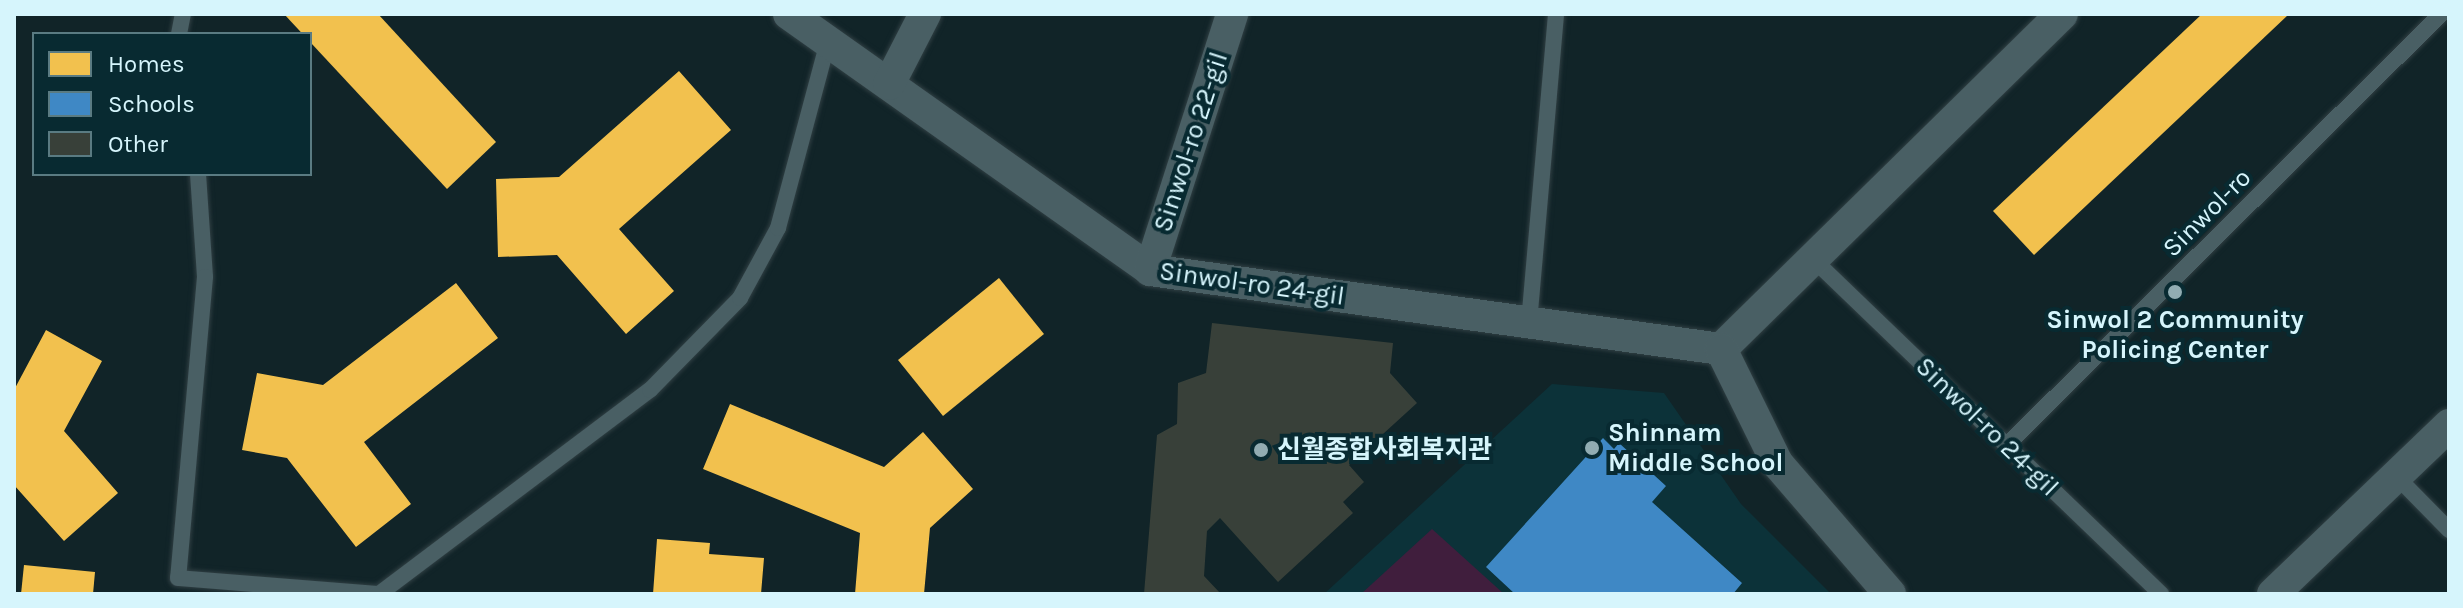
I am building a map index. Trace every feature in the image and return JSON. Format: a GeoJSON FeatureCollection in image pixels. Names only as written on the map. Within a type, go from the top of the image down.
{"type":"FeatureCollection","features":[{"type":"Feature","properties":{"kind":"street","name":"Sinwol-ro 24-gil"},"geometry":{"type":"LineString","coordinates":[[789,14],[1150,270],[1721,349]]}},
{"type":"Feature","properties":{"kind":"street"},"geometry":{"type":"LineString","coordinates":[[889,84],[925,14]]}},
{"type":"Feature","properties":{"kind":"street","name":"Sinwol-ro 22-gil"},"geometry":{"type":"LineString","coordinates":[[1150,270],[1232,14]]}},
{"type":"Feature","properties":{"kind":"street"},"geometry":{"type":"LineString","coordinates":[[1890,594],[1777,463],[1721,349],[2062,14]]}},
{"type":"Feature","properties":{"kind":"street"},"geometry":{"type":"LineString","coordinates":[[2273,594],[2449,425]]}},
{"type":"Feature","properties":{"kind":"lane"},"geometry":{"type":"LineString","coordinates":[[1529,323],[1556,14]]}},
{"type":"Feature","properties":{"kind":"lane","name":"Sinwol-ro"},"geometry":{"type":"LineString","coordinates":[[2006,446],[2441,14]]}},
{"type":"Feature","properties":{"kind":"lane"},"geometry":{"type":"LineString","coordinates":[[198,176],[205,277],[178,578],[377,594],[650,390],[740,298],[778,228],[828,41]]}},
{"type":"Feature","properties":{"kind":"lane","name":"Sinwol-ro 24-gil"},"geometry":{"type":"LineString","coordinates":[[1813,259],[2161,594]]}},
{"type":"Feature","properties":{"kind":"lane"},"geometry":{"type":"LineString","coordinates":[[2396,476],[2449,530]]}},
{"type":"Feature","properties":{"kind":"shaded area","name":"Shinnam Middle School"},"geometry":{"type":"Polygon","coordinates":[[[1552,384],[1664,393],[1741,504],[1831,594],[1324,594],[1552,384]]]}},
{"type":"Feature","properties":{"kind":"shaded area"},"geometry":{"type":"Polygon","coordinates":[[[1432,529],[1504,594],[1361,594],[1432,529]]]}},
{"type":"Feature","properties":{"kind":"building: Homes"},"geometry":{"type":"Polygon","coordinates":[[[284,14],[378,14],[496,142],[447,189],[312,44],[312,32],[301,32],[284,14]]]}},
{"type":"Feature","properties":{"kind":"building: Homes"},"geometry":{"type":"Polygon","coordinates":[[[2202,14],[2289,14],[2034,255],[1993,211],[2202,14]]]}},
{"type":"Feature","properties":{"kind":"building: Homes"},"geometry":{"type":"Polygon","coordinates":[[[679,71],[731,130],[619,229],[674,291],[626,334],[557,255],[498,257],[496,179],[559,177],[679,71]]]}},
{"type":"Feature","properties":{"kind":"building: Homes"},"geometry":{"type":"Polygon","coordinates":[[[999,278],[1044,334],[943,416],[898,360],[999,278]]]}},
{"type":"Feature","properties":{"kind":"building: Homes"},"geometry":{"type":"Polygon","coordinates":[[[456,283],[498,338],[364,442],[411,504],[356,547],[287,458],[242,450],[257,373],[323,385],[456,283]]]}},
{"type":"Feature","properties":{"kind":"building: Homes"},"geometry":{"type":"Polygon","coordinates":[[[46,330],[102,361],[64,431],[118,493],[64,541],[14,485],[14,390],[46,330]]]}},
{"type":"Feature","properties":{"kind":"building: Homes"},"geometry":{"type":"Polygon","coordinates":[[[730,404],[884,467],[923,432],[973,489],[930,528],[924,594],[855,594],[860,533],[703,469],[730,404]]]}},
{"type":"Feature","properties":{"kind":"building: Homes"},"geometry":{"type":"Polygon","coordinates":[[[657,539],[710,543],[709,554],[764,558],[761,594],[653,594],[657,539]]]}},
{"type":"Feature","properties":{"kind":"building: Homes"},"geometry":{"type":"Polygon","coordinates":[[[24,565],[95,572],[93,594],[21,594],[24,565]]]}},
{"type":"Feature","properties":{"kind":"building: Schools"},"geometry":{"type":"Polygon","coordinates":[[[1603,438],[1614,449],[1619,443],[1666,486],[1652,502],[1742,583],[1733,594],[1515,594],[1486,567],[1603,438]]]}},
{"type":"Feature","properties":{"kind":"building: Other","name":"신월종합사회복지관"},"geometry":{"type":"Polygon","coordinates":[[[1212,323],[1393,343],[1390,373],[1417,403],[1349,465],[1364,482],[1343,502],[1353,513],[1278,582],[1220,518],[1207,531],[1204,576],[1221,594],[1144,594],[1157,435],[1177,424],[1178,383],[1206,373],[1212,323]]]}},
{"type":"Feature","properties":{"kind":"place","name":"Sinwol 2 Community Policing Center"},"geometry":{"type":"Point","coordinates":[2175,292]}},
{"type":"Feature","properties":{"kind":"place","name":"Shinnam Middle School"},"geometry":{"type":"Point","coordinates":[1592,448]}},
{"type":"Feature","properties":{"kind":"place","name":"신월종합사회복지관"},"geometry":{"type":"Point","coordinates":[1261,450]}}]}
